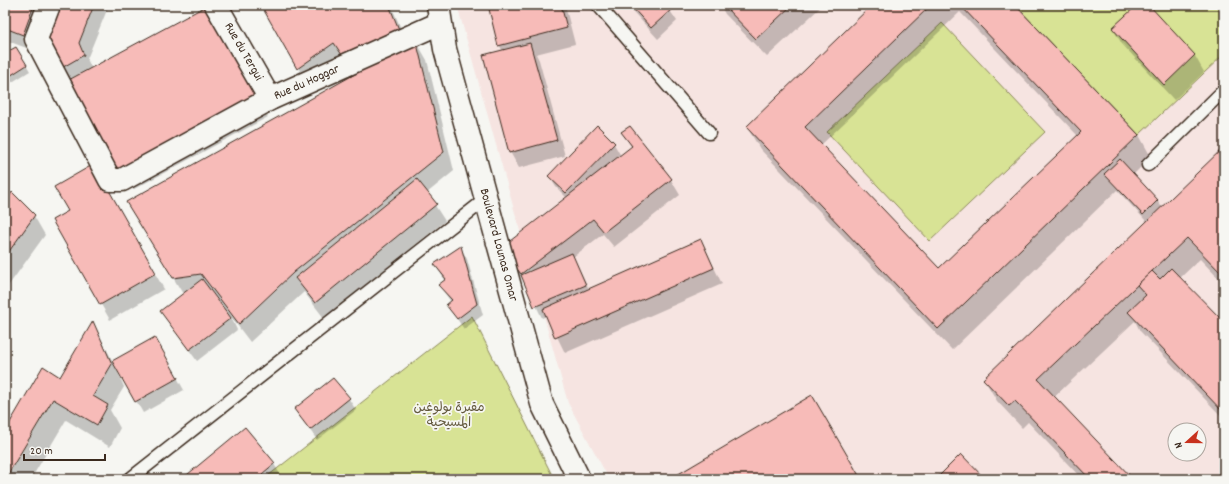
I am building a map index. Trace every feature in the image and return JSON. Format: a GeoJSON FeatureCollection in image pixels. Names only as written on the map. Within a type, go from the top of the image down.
{"type":"FeatureCollection","features":[{"type":"Feature","properties":{"kind":"street","name":"Rue du Hoggar"},"geometry":{"type":"LineString","coordinates":[[49,5],[36,39],[110,180],[122,180],[270,99],[439,14]]}},
{"type":"Feature","properties":{"kind":"street","name":"Rue du Tergui"},"geometry":{"type":"LineString","coordinates":[[216,5],[270,99]]}},
{"type":"Feature","properties":{"kind":"street","name":"Boulevard Lounas Omar"},"geometry":{"type":"LineString","coordinates":[[439,14],[486,199],[542,404],[579,479]]}},
{"type":"Feature","properties":{"kind":"lane"},"geometry":{"type":"LineString","coordinates":[[598,5],[709,133]]}},
{"type":"Feature","properties":{"kind":"lane"},"geometry":{"type":"LineString","coordinates":[[1148,165],[1224,90]]}},
{"type":"Feature","properties":{"kind":"lane"},"geometry":{"type":"LineString","coordinates":[[130,479],[486,199]]}},
{"type":"Feature","properties":{"kind":"shaded area"},"geometry":{"type":"Polygon","coordinates":[[[457,5],[1224,5],[1224,479],[609,479],[568,403],[457,5]]]}},
{"type":"Feature","properties":{"kind":"green space"},"geometry":{"type":"Polygon","coordinates":[[[1015,5],[1224,5],[1224,54],[1139,135],[1015,5]]]}},
{"type":"Feature","properties":{"kind":"green space"},"geometry":{"type":"Polygon","coordinates":[[[942,23],[1045,132],[930,241],[827,132],[942,23]]]}},
{"type":"Feature","properties":{"kind":"green space","name":"مقبرة بولوغين المسيحية"},"geometry":{"type":"Polygon","coordinates":[[[472,316],[554,479],[264,479],[472,316]]]}},
{"type":"Feature","properties":{"kind":"building"},"geometry":{"type":"Polygon","coordinates":[[[5,5],[34,5],[23,35],[5,28],[5,5]]]}},
{"type":"Feature","properties":{"kind":"building"},"geometry":{"type":"Polygon","coordinates":[[[56,5],[94,5],[79,43],[84,55],[58,70],[41,42],[56,5]]]}},
{"type":"Feature","properties":{"kind":"building"},"geometry":{"type":"Polygon","coordinates":[[[208,5],[258,98],[122,170],[103,159],[65,82],[208,5]]]}},
{"type":"Feature","properties":{"kind":"building"},"geometry":{"type":"Polygon","coordinates":[[[261,5],[389,5],[400,32],[344,58],[334,43],[297,69],[261,5]]]}},
{"type":"Feature","properties":{"kind":"building"},"geometry":{"type":"Polygon","coordinates":[[[488,5],[561,5],[567,28],[498,46],[488,5]]]}},
{"type":"Feature","properties":{"kind":"building"},"geometry":{"type":"Polygon","coordinates":[[[630,5],[668,5],[672,9],[651,28],[630,5]]]}},
{"type":"Feature","properties":{"kind":"building"},"geometry":{"type":"Polygon","coordinates":[[[723,5],[792,5],[756,39],[723,5]]]}},
{"type":"Feature","properties":{"kind":"building"},"geometry":{"type":"Polygon","coordinates":[[[872,5],[931,5],[805,127],[939,268],[1081,132],[960,5],[1015,5],[1139,135],[938,329],[746,127],[872,5]]]}},
{"type":"Feature","properties":{"kind":"building"},"geometry":{"type":"Polygon","coordinates":[[[1137,5],[1149,5],[1195,55],[1164,85],[1112,28],[1137,5]]]}},
{"type":"Feature","properties":{"kind":"building"},"geometry":{"type":"Polygon","coordinates":[[[416,40],[444,152],[294,272],[239,324],[201,274],[173,278],[126,202],[416,40]]]}},
{"type":"Feature","properties":{"kind":"building"},"geometry":{"type":"Polygon","coordinates":[[[530,43],[557,140],[509,153],[483,55],[530,43]]]}},
{"type":"Feature","properties":{"kind":"building"},"geometry":{"type":"Polygon","coordinates":[[[16,47],[27,65],[5,79],[5,53],[16,47]]]}},
{"type":"Feature","properties":{"kind":"building"},"geometry":{"type":"Polygon","coordinates":[[[597,125],[615,143],[566,193],[548,176],[597,125]]]}},
{"type":"Feature","properties":{"kind":"building"},"geometry":{"type":"Polygon","coordinates":[[[630,126],[672,179],[604,232],[593,219],[521,274],[501,248],[632,146],[621,132],[630,126]]]}},
{"type":"Feature","properties":{"kind":"building"},"geometry":{"type":"Polygon","coordinates":[[[1224,147],[1224,276],[1187,238],[1038,379],[1133,479],[1090,479],[1015,401],[1009,406],[983,379],[1224,147]]]}},
{"type":"Feature","properties":{"kind":"building"},"geometry":{"type":"Polygon","coordinates":[[[1120,159],[1158,200],[1143,215],[1104,174],[1120,159]]]}},
{"type":"Feature","properties":{"kind":"building"},"geometry":{"type":"Polygon","coordinates":[[[94,164],[156,273],[100,305],[52,220],[68,211],[54,187],[94,164]]]}},
{"type":"Feature","properties":{"kind":"building"},"geometry":{"type":"Polygon","coordinates":[[[417,179],[437,204],[315,303],[295,278],[417,179]]]}},
{"type":"Feature","properties":{"kind":"building"},"geometry":{"type":"Polygon","coordinates":[[[12,192],[35,215],[5,257],[5,203],[12,192]]]}},
{"type":"Feature","properties":{"kind":"building"},"geometry":{"type":"Polygon","coordinates":[[[701,239],[714,268],[555,338],[543,309],[701,239]]]}},
{"type":"Feature","properties":{"kind":"building"},"geometry":{"type":"Polygon","coordinates":[[[461,246],[477,304],[457,319],[446,305],[452,300],[438,285],[446,279],[434,264],[461,246]]]}},
{"type":"Feature","properties":{"kind":"building"},"geometry":{"type":"Polygon","coordinates":[[[572,253],[586,285],[534,307],[521,275],[572,253]]]}},
{"type":"Feature","properties":{"kind":"building"},"geometry":{"type":"Polygon","coordinates":[[[1171,268],[1224,322],[1224,413],[1128,312],[1146,295],[1137,285],[1152,271],[1160,279],[1171,268]]]}},
{"type":"Feature","properties":{"kind":"building"},"geometry":{"type":"Polygon","coordinates":[[[202,279],[231,318],[189,350],[160,311],[202,279]]]}},
{"type":"Feature","properties":{"kind":"building"},"geometry":{"type":"Polygon","coordinates":[[[93,321],[112,364],[93,396],[108,405],[97,425],[53,399],[5,479],[5,431],[43,366],[60,377],[93,321]]]}},
{"type":"Feature","properties":{"kind":"building"},"geometry":{"type":"Polygon","coordinates":[[[155,337],[178,378],[135,402],[112,361],[155,337]]]}},
{"type":"Feature","properties":{"kind":"building"},"geometry":{"type":"Polygon","coordinates":[[[333,378],[350,398],[310,430],[294,409],[333,378]]]}},
{"type":"Feature","properties":{"kind":"building"},"geometry":{"type":"Polygon","coordinates":[[[812,395],[861,479],[670,479],[812,395]]]}},
{"type":"Feature","properties":{"kind":"building"},"geometry":{"type":"Polygon","coordinates":[[[245,427],[275,463],[256,479],[182,479],[245,427]]]}},
{"type":"Feature","properties":{"kind":"building"},"geometry":{"type":"Polygon","coordinates":[[[961,454],[985,479],[936,479],[961,454]]]}}]}
